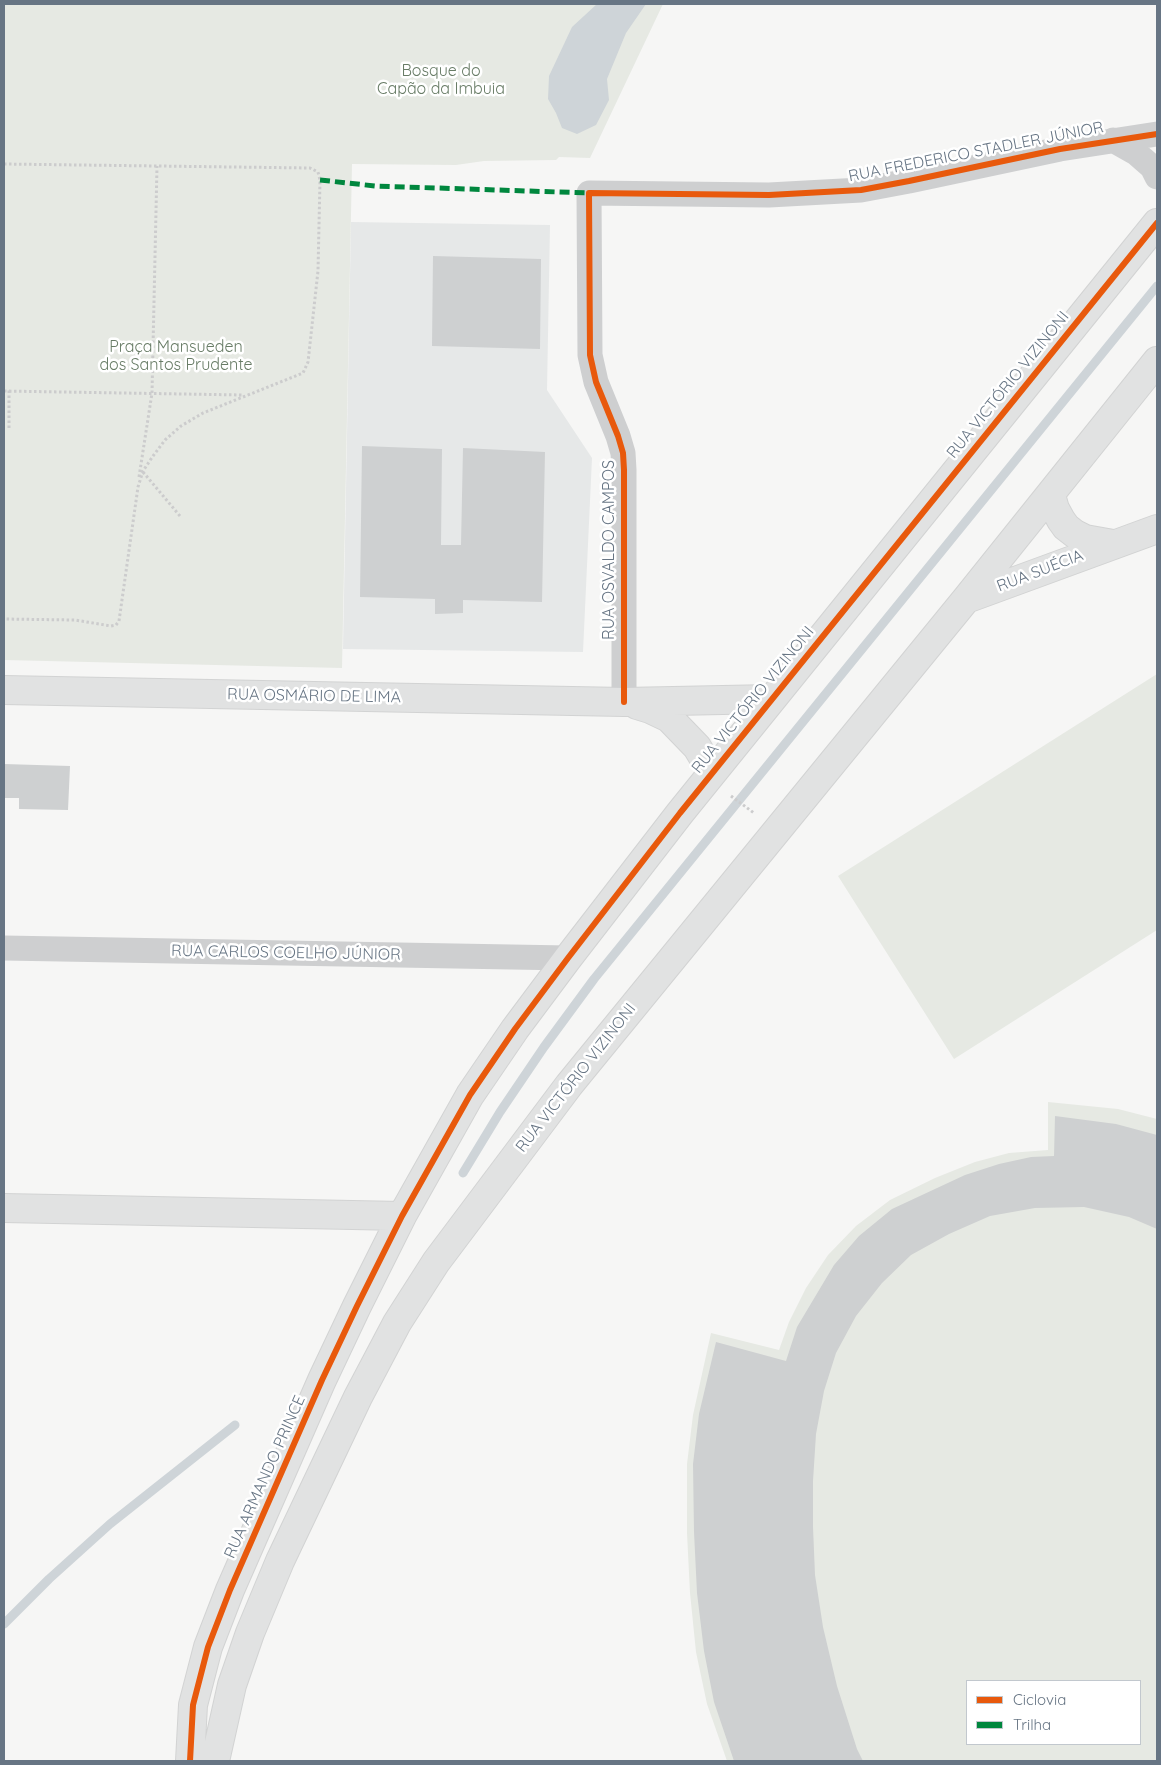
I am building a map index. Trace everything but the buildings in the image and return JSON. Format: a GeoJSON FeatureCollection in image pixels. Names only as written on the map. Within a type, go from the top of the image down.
{"type":"FeatureCollection","features":[{"type":"Feature","properties":{"kind":"street","name":"RUA FREDERICO STADLER JÚNIOR"},"geometry":{"type":"LineString","coordinates":[[589,193],[769,195],[861,190],[1016,157],[1157,134]]}},
{"type":"Feature","properties":{"kind":"street","name":"RUA FREDERICO STADLER JÚNIOR"},"geometry":{"type":"LineString","coordinates":[[1113,140],[1136,153],[1152,167],[1157,177]]}},
{"type":"Feature","properties":{"kind":"street","name":"RUA OSVALDO CAMPOS"},"geometry":{"type":"LineString","coordinates":[[589,193],[590,356],[596,382],[623,453],[624,702]]}},
{"type":"Feature","properties":{"kind":"street","name":"RUA VICTÓRIO VIZINONI"},"geometry":{"type":"LineString","coordinates":[[402,1216],[470,1095],[515,1029],[568,958],[718,781],[772,699],[1157,224]]}},
{"type":"Feature","properties":{"kind":"street","name":"RUA VICTÓRIO VIZINONI"},"geometry":{"type":"LineString","coordinates":[[215,1761],[232,1685],[250,1633],[280,1561],[358,1397],[397,1323],[436,1262],[569,1084],[1051,495],[1157,361]]}},
{"type":"Feature","properties":{"kind":"street","name":"RUA SUÉCIA"},"geometry":{"type":"LineString","coordinates":[[1051,495],[1061,520],[1066,527],[1086,539],[1113,544]]}},
{"type":"Feature","properties":{"kind":"street","name":"RUA SUÉCIA"},"geometry":{"type":"LineString","coordinates":[[967,598],[1157,528]]}},
{"type":"Feature","properties":{"kind":"street","name":"RUA OSMÁRIO DE LIMA"},"geometry":{"type":"LineString","coordinates":[[4,690],[624,702],[772,699]]}},
{"type":"Feature","properties":{"kind":"street","name":"RUA OSMÁRIO DE LIMA"},"geometry":{"type":"LineString","coordinates":[[624,702],[650,709],[669,718],[697,747],[718,781]]}},
{"type":"Feature","properties":{"kind":"street","name":"RUA CARLOS COELHO JÚNIOR"},"geometry":{"type":"LineString","coordinates":[[4,948],[568,958]]}},
{"type":"Feature","properties":{"kind":"street"},"geometry":{"type":"LineString","coordinates":[[4,1208],[402,1216]]}},
{"type":"Feature","properties":{"kind":"street","name":"RUA ARMANDO PRINCE"},"geometry":{"type":"LineString","coordinates":[[190,1761],[194,1705],[208,1647],[230,1590],[322,1380],[402,1216]]}},
{"type":"Feature","properties":{"kind":"path"},"geometry":{"type":"LineString","coordinates":[[4,164],[310,168],[318,172],[320,180],[318,271],[308,362],[303,372],[283,382],[203,413],[180,426],[165,440],[143,471],[138,487]]}},
{"type":"Feature","properties":{"kind":"path"},"geometry":{"type":"LineString","coordinates":[[4,619],[75,620],[112,626],[116,625],[119,621],[152,393],[157,166]]}},
{"type":"Feature","properties":{"kind":"path"},"geometry":{"type":"LineString","coordinates":[[8,428],[9,390]]}},
{"type":"Feature","properties":{"kind":"path"},"geometry":{"type":"LineString","coordinates":[[4,391],[246,395]]}},
{"type":"Feature","properties":{"kind":"path"},"geometry":{"type":"LineString","coordinates":[[143,471],[180,516]]}},
{"type":"Feature","properties":{"kind":"path"},"geometry":{"type":"LineString","coordinates":[[718,781],[758,815]]}},
{"type":"Feature","properties":{"kind":"shaded area"},"geometry":{"type":"Polygon","coordinates":[[[597,4],[646,4],[626,33],[607,79],[609,100],[596,125],[577,134],[562,128],[548,99],[549,76],[572,27],[597,4]]]}},
{"type":"Feature","properties":{"kind":"shaded area"},"geometry":{"type":"Polygon","coordinates":[[[351,222],[550,225],[547,390],[592,458],[583,652],[343,649],[351,222]]]}},
{"type":"Feature","properties":{"kind":"green space","name":"Praça Mansueden dos Santos Prudente"},"geometry":{"type":"Polygon","coordinates":[[[4,4],[663,4],[590,158],[559,157],[556,160],[484,161],[456,165],[352,164],[342,668],[4,660],[4,4]]]}},
{"type":"Feature","properties":{"kind":"green space"},"geometry":{"type":"Polygon","coordinates":[[[1157,674],[1157,930],[954,1059],[838,876],[1157,674]]]}},
{"type":"Feature","properties":{"kind":"green space"},"geometry":{"type":"Polygon","coordinates":[[[1048,1102],[1118,1109],[1157,1119],[1157,1761],[727,1761],[707,1704],[696,1652],[690,1593],[687,1533],[687,1464],[693,1415],[711,1333],[779,1350],[789,1322],[806,1288],[828,1255],[856,1226],[890,1200],[935,1178],[975,1162],[1009,1153],[1048,1150],[1048,1102]]]}},
{"type":"Feature","properties":{"kind":"waterway"},"geometry":{"type":"LineString","coordinates":[[463,1173],[500,1112],[544,1047],[594,979],[1157,286]]}},
{"type":"Feature","properties":{"kind":"waterway"},"geometry":{"type":"LineString","coordinates":[[4,1624],[49,1579],[110,1524],[235,1425]]}},
{"type":"Feature","properties":{"kind":"marked path"},"geometry":{"type":"LineString","coordinates":[[320,180],[375,186],[589,193]]}},
{"type":"Feature","properties":{"kind":"cycle path"},"geometry":{"type":"LineString","coordinates":[[624,702],[623,453],[596,382],[590,355],[589,193],[769,195],[861,190],[1060,149],[1157,134]]}},
{"type":"Feature","properties":{"kind":"cycle path"},"geometry":{"type":"LineString","coordinates":[[190,1761],[193,1705],[208,1647],[230,1590],[322,1380],[357,1306],[402,1216],[470,1095],[515,1029],[680,813],[1157,223]]}},
{"type":"Feature","properties":{"kind":"park label","name":"Bosque do Capão da Imbuia"},"geometry":{"type":"Point","coordinates":[441,80]}}]}
